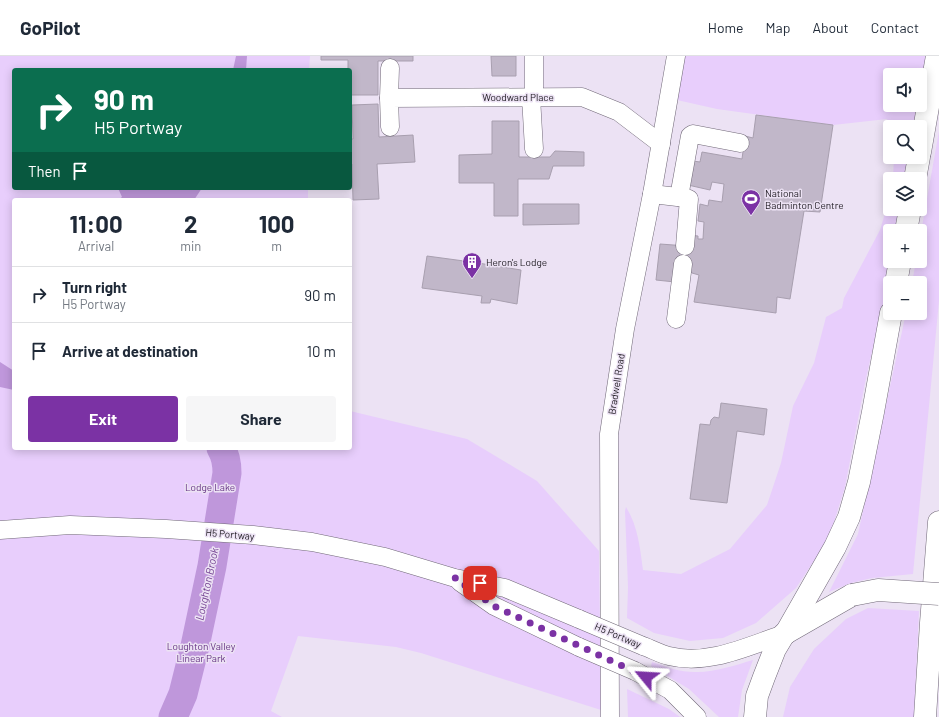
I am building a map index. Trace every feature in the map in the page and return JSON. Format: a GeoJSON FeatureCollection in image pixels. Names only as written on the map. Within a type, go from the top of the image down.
{"type":"FeatureCollection","features":[{"type":"Feature","properties":{"kind":"main road"},"geometry":{"type":"LineString","coordinates":[[925,120],[936,56]]}},
{"type":"Feature","properties":{"kind":"main road"},"geometry":{"type":"LineString","coordinates":[[755,717],[757,696],[775,649],[836,547],[849,518],[858,482],[890,320]]}},
{"type":"Feature","properties":{"kind":"main road"},"geometry":{"type":"LineString","coordinates":[[926,717],[930,623],[939,522]]}},
{"type":"Feature","properties":{"kind":"main road"},"geometry":{"type":"LineString","coordinates":[[785,634],[852,595],[878,590],[939,594]]}},
{"type":"Feature","properties":{"kind":"street"},"geometry":{"type":"LineString","coordinates":[[534,56],[534,149]]}},
{"type":"Feature","properties":{"kind":"street","name":"Bradwell Road"},"geometry":{"type":"LineString","coordinates":[[610,717],[609,434],[625,329],[652,194],[676,56]]}},
{"type":"Feature","properties":{"kind":"street"},"geometry":{"type":"LineString","coordinates":[[390,68],[390,127]]}},
{"type":"Feature","properties":{"kind":"street","name":"Woodward Place"},"geometry":{"type":"LineString","coordinates":[[389,98],[582,97],[619,112],[661,144]]}},
{"type":"Feature","properties":{"kind":"street"},"geometry":{"type":"LineString","coordinates":[[679,197],[690,136],[693,134],[740,143]]}},
{"type":"Feature","properties":{"kind":"street"},"geometry":{"type":"LineString","coordinates":[[652,194],[686,198],[689,202],[676,319]]}},
{"type":"Feature","properties":{"kind":"street","name":"H5 Portway"},"geometry":{"type":"LineString","coordinates":[[0,530],[70,525],[166,529],[253,535],[312,542],[385,557],[455,578],[505,588],[670,656],[697,659],[717,656],[785,634]]}},
{"type":"Feature","properties":{"kind":"street","name":"H5 Portway"},"geometry":{"type":"LineString","coordinates":[[455,578],[494,606],[579,647],[635,671],[670,690],[697,717]]}},
{"type":"Feature","properties":{"kind":"green space"},"geometry":{"type":"Polygon","coordinates":[[[0,56],[310,56],[309,68],[12,68],[12,190],[308,190],[308,198],[12,198],[12,450],[352,450],[352,411],[467,439],[537,481],[599,551],[601,710],[421,653],[396,647],[298,636],[271,711],[282,717],[0,717],[0,56]]]}},
{"type":"Feature","properties":{"kind":"green space"},"geometry":{"type":"Polygon","coordinates":[[[676,56],[927,56],[925,68],[883,68],[883,112],[918,112],[916,120],[887,119],[833,125],[717,109],[668,98],[676,56]]]}},
{"type":"Feature","properties":{"kind":"green space"},"geometry":{"type":"Polygon","coordinates":[[[939,131],[939,301],[913,574],[872,578],[851,583],[829,592],[858,534],[904,320],[927,320],[927,276],[913,276],[915,268],[927,268],[927,224],[922,224],[924,216],[927,216],[927,199],[939,131]]]}},
{"type":"Feature","properties":{"kind":"green space"},"geometry":{"type":"Polygon","coordinates":[[[894,164],[909,164],[908,172],[893,172],[894,164]]]}},
{"type":"Feature","properties":{"kind":"green space"},"geometry":{"type":"Polygon","coordinates":[[[884,216],[900,216],[899,224],[883,224],[883,268],[889,268],[889,276],[883,276],[883,304],[865,383],[845,487],[829,538],[796,588],[756,623],[723,638],[690,641],[654,633],[627,618],[628,587],[626,507],[636,529],[643,570],[681,574],[730,549],[767,505],[781,463],[793,406],[814,363],[826,317],[842,308],[844,298],[880,230],[884,216]]]}},
{"type":"Feature","properties":{"kind":"green space"},"geometry":{"type":"Polygon","coordinates":[[[868,608],[919,611],[914,717],[783,717],[790,687],[814,649],[846,619],[868,608]]]}},
{"type":"Feature","properties":{"kind":"green space"},"geometry":{"type":"Polygon","coordinates":[[[753,660],[742,690],[738,717],[719,717],[689,689],[651,666],[652,662],[678,670],[702,672],[753,660]]]}},
{"type":"Feature","properties":{"kind":"green space"},"geometry":{"type":"Polygon","coordinates":[[[627,689],[669,709],[680,717],[628,717],[627,689]]]}},
{"type":"Feature","properties":{"kind":"shaded area"},"geometry":{"type":"Polygon","coordinates":[[[236,56],[247,56],[246,68],[233,68],[236,56]]]}},
{"type":"Feature","properties":{"kind":"shaded area"},"geometry":{"type":"Polygon","coordinates":[[[119,190],[201,190],[195,198],[121,198],[122,197],[119,190]]]}},
{"type":"Feature","properties":{"kind":"shaded area"},"geometry":{"type":"Polygon","coordinates":[[[0,362],[12,370],[12,390],[0,387],[0,362]]]}},
{"type":"Feature","properties":{"kind":"building"},"geometry":{"type":"Polygon","coordinates":[[[321,56],[413,56],[413,61],[378,61],[378,95],[352,95],[352,68],[348,68],[348,60],[321,60],[321,56]]]}},
{"type":"Feature","properties":{"kind":"building"},"geometry":{"type":"Polygon","coordinates":[[[491,56],[516,56],[516,76],[492,76],[491,56]]]}},
{"type":"Feature","properties":{"kind":"building"},"geometry":{"type":"Polygon","coordinates":[[[378,104],[379,137],[413,135],[415,162],[377,164],[379,199],[353,200],[352,105],[378,104]]]}},
{"type":"Feature","properties":{"kind":"building","name":"National Badminton Centre"},"geometry":{"type":"Polygon","coordinates":[[[756,115],[833,125],[820,212],[804,211],[790,299],[777,297],[776,313],[694,302],[699,275],[692,273],[687,267],[675,282],[656,280],[660,244],[687,246],[688,235],[698,236],[698,239],[703,239],[704,222],[698,221],[700,204],[708,206],[709,200],[722,202],[724,184],[712,182],[710,190],[688,185],[693,161],[700,162],[702,152],[742,159],[745,136],[753,138],[756,115]]]}},
{"type":"Feature","properties":{"kind":"building"},"geometry":{"type":"Polygon","coordinates":[[[492,121],[519,121],[519,157],[550,157],[555,151],[584,152],[584,166],[553,166],[549,179],[518,179],[518,216],[494,216],[494,183],[459,183],[459,155],[492,154],[492,121]]]}},
{"type":"Feature","properties":{"kind":"building"},"geometry":{"type":"Polygon","coordinates":[[[523,204],[579,204],[579,224],[523,225],[523,204]]]}},
{"type":"Feature","properties":{"kind":"building","name":"Heron's Lodge"},"geometry":{"type":"Polygon","coordinates":[[[427,256],[464,261],[465,256],[472,258],[472,262],[521,270],[517,304],[491,299],[490,303],[481,303],[482,296],[422,288],[427,256]]]}},
{"type":"Feature","properties":{"kind":"building"},"geometry":{"type":"Polygon","coordinates":[[[721,403],[767,409],[764,435],[737,431],[727,503],[690,499],[700,424],[710,425],[711,420],[714,417],[719,418],[721,403]]]}},
{"type":"Feature","properties":{"kind":"waterway","name":"Loughton Brook"},"geometry":{"type":"LineString","coordinates":[[173,717],[183,694],[212,566],[227,473],[226,460],[222,450]]}},
{"type":"Feature","properties":{"kind":"place","name":"National Badminton Centre"},"geometry":{"type":"Point","coordinates":[751,216]}},
{"type":"Feature","properties":{"kind":"place","name":"Heron's Lodge"},"geometry":{"type":"Point","coordinates":[472,279]}},
{"type":"Feature","properties":{"kind":"route"},"geometry":{"type":"LineString","coordinates":[[480,583],[455,578],[494,606],[646,677]]}},
{"type":"Feature","properties":{"kind":"park label","name":"Lodge Lake"},"geometry":{"type":"Point","coordinates":[210,487]}},
{"type":"Feature","properties":{"kind":"park label","name":"Loughton Valley Linear Park"},"geometry":{"type":"Point","coordinates":[201,652]}}]}
